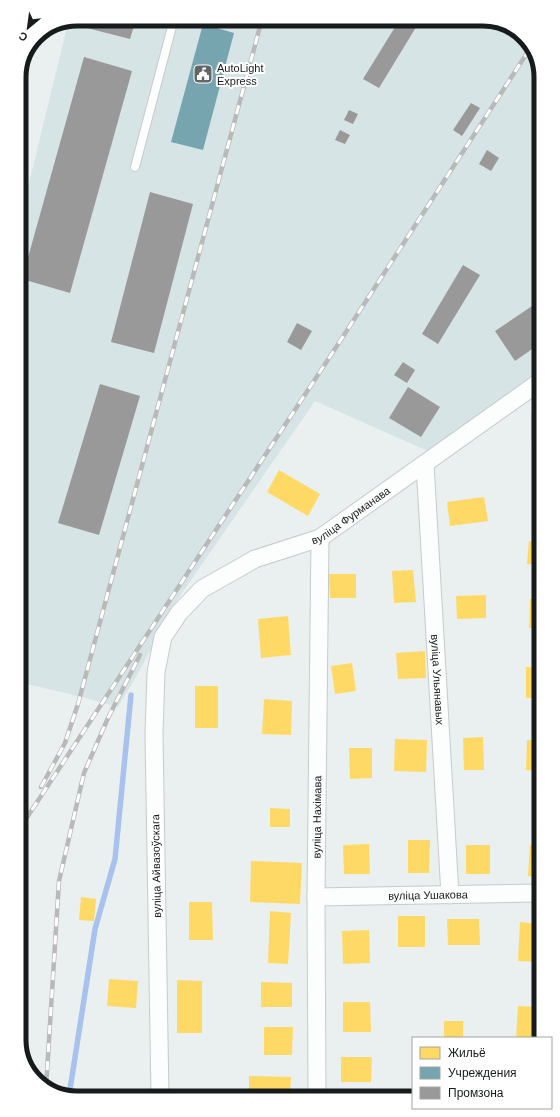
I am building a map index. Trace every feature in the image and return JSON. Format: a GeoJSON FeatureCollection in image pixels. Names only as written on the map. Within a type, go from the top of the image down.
{"type":"FeatureCollection","features":[{"type":"Feature","properties":{"kind":"street","name":"вуліца Фурманава"},"geometry":{"type":"LineString","coordinates":[[163,637],[179,613],[202,589],[254,559],[320,538],[534,386]]}},
{"type":"Feature","properties":{"kind":"street","name":"вуліца Ульянавых"},"geometry":{"type":"LineString","coordinates":[[425,464],[450,895]]}},
{"type":"Feature","properties":{"kind":"street","name":"вуліца Нахімава"},"geometry":{"type":"LineString","coordinates":[[317,1091],[316,897],[320,538]]}},
{"type":"Feature","properties":{"kind":"street","name":"вуліца Айвазоўскага"},"geometry":{"type":"LineString","coordinates":[[160,1091],[154,734],[156,672],[163,637]]}},
{"type":"Feature","properties":{"kind":"street","name":"вуліца Ушакова"},"geometry":{"type":"LineString","coordinates":[[316,897],[534,893]]}},
{"type":"Feature","properties":{"kind":"lane"},"geometry":{"type":"LineString","coordinates":[[135,167],[172,26]]}},
{"type":"Feature","properties":{"kind":"shaded area"},"geometry":{"type":"Polygon","coordinates":[[[487,26],[500,29],[514,36],[524,46],[530,57],[534,77],[534,397],[430,452],[315,401],[173,606],[140,670],[118,707],[26,684],[26,195],[67,27],[487,26]]]}},
{"type":"Feature","properties":{"kind":"building: Жильё"},"geometry":{"type":"Polygon","coordinates":[[[531,412],[534,412],[534,441],[531,441],[531,412]]]}},
{"type":"Feature","properties":{"kind":"building: Жильё"},"geometry":{"type":"Polygon","coordinates":[[[279,470],[320,494],[308,516],[267,492],[279,470]]]}},
{"type":"Feature","properties":{"kind":"building: Жильё"},"geometry":{"type":"Polygon","coordinates":[[[534,486],[534,509],[532,509],[534,486]]]}},
{"type":"Feature","properties":{"kind":"building: Жильё"},"geometry":{"type":"Polygon","coordinates":[[[484,497],[488,521],[450,526],[447,502],[484,497]]]}},
{"type":"Feature","properties":{"kind":"building: Жильё"},"geometry":{"type":"Polygon","coordinates":[[[529,541],[534,542],[534,565],[527,564],[529,541]]]}},
{"type":"Feature","properties":{"kind":"building: Жильё"},"geometry":{"type":"Polygon","coordinates":[[[413,570],[416,602],[394,603],[392,571],[413,570]]]}},
{"type":"Feature","properties":{"kind":"building: Жильё"},"geometry":{"type":"Polygon","coordinates":[[[329,574],[356,574],[356,598],[330,598],[329,574]]]}},
{"type":"Feature","properties":{"kind":"building: Жильё"},"geometry":{"type":"Polygon","coordinates":[[[486,595],[486,618],[457,619],[456,596],[486,595]]]}},
{"type":"Feature","properties":{"kind":"building: Жильё"},"geometry":{"type":"Polygon","coordinates":[[[530,599],[534,599],[534,628],[529,628],[530,599]]]}},
{"type":"Feature","properties":{"kind":"building: Жильё"},"geometry":{"type":"Polygon","coordinates":[[[288,616],[291,655],[261,658],[258,619],[288,616]]]}},
{"type":"Feature","properties":{"kind":"building: Жильё"},"geometry":{"type":"Polygon","coordinates":[[[425,651],[426,678],[398,679],[396,653],[425,651]]]}},
{"type":"Feature","properties":{"kind":"building: Жильё"},"geometry":{"type":"Polygon","coordinates":[[[352,663],[356,691],[335,694],[331,666],[352,663]]]}},
{"type":"Feature","properties":{"kind":"building: Жильё"},"geometry":{"type":"Polygon","coordinates":[[[526,667],[534,667],[534,698],[526,698],[526,667]]]}},
{"type":"Feature","properties":{"kind":"building: Жильё"},"geometry":{"type":"Polygon","coordinates":[[[195,686],[218,686],[218,728],[195,728],[195,686]]]}},
{"type":"Feature","properties":{"kind":"building: Жильё"},"geometry":{"type":"Polygon","coordinates":[[[264,699],[292,701],[291,735],[262,734],[264,699]]]}},
{"type":"Feature","properties":{"kind":"building: Жильё"},"geometry":{"type":"Polygon","coordinates":[[[483,737],[484,770],[464,770],[463,738],[483,737]]]}},
{"type":"Feature","properties":{"kind":"building: Жильё"},"geometry":{"type":"Polygon","coordinates":[[[395,739],[427,740],[426,772],[394,771],[395,739]]]}},
{"type":"Feature","properties":{"kind":"building: Жильё"},"geometry":{"type":"Polygon","coordinates":[[[527,740],[534,741],[534,771],[526,770],[527,740]]]}},
{"type":"Feature","properties":{"kind":"building: Жильё"},"geometry":{"type":"Polygon","coordinates":[[[349,748],[372,748],[372,778],[350,779],[349,748]]]}},
{"type":"Feature","properties":{"kind":"building: Жильё"},"geometry":{"type":"Polygon","coordinates":[[[270,808],[290,809],[290,827],[270,827],[270,808]]]}},
{"type":"Feature","properties":{"kind":"building: Жильё"},"geometry":{"type":"Polygon","coordinates":[[[408,840],[430,840],[429,873],[408,873],[408,840]]]}},
{"type":"Feature","properties":{"kind":"building: Жильё"},"geometry":{"type":"Polygon","coordinates":[[[369,844],[370,874],[344,874],[343,845],[369,844]]]}},
{"type":"Feature","properties":{"kind":"building: Жильё"},"geometry":{"type":"Polygon","coordinates":[[[466,845],[490,845],[490,874],[466,874],[466,845]]]}},
{"type":"Feature","properties":{"kind":"building: Жильё"},"geometry":{"type":"Polygon","coordinates":[[[530,845],[534,845],[534,876],[528,876],[530,845]]]}},
{"type":"Feature","properties":{"kind":"building: Жильё"},"geometry":{"type":"Polygon","coordinates":[[[251,861],[302,863],[300,904],[250,902],[251,861]]]}},
{"type":"Feature","properties":{"kind":"building: Жильё"},"geometry":{"type":"Polygon","coordinates":[[[81,897],[96,899],[94,921],[79,920],[81,897]]]}},
{"type":"Feature","properties":{"kind":"building: Жильё"},"geometry":{"type":"Polygon","coordinates":[[[189,902],[212,902],[213,940],[189,940],[189,902]]]}},
{"type":"Feature","properties":{"kind":"building: Жильё"},"geometry":{"type":"Polygon","coordinates":[[[270,911],[291,913],[288,964],[268,963],[270,911]]]}},
{"type":"Feature","properties":{"kind":"building: Жильё"},"geometry":{"type":"Polygon","coordinates":[[[398,916],[425,916],[425,947],[398,947],[398,916]]]}},
{"type":"Feature","properties":{"kind":"building: Жильё"},"geometry":{"type":"Polygon","coordinates":[[[447,919],[479,919],[480,945],[448,945],[447,919]]]}},
{"type":"Feature","properties":{"kind":"building: Жильё"},"geometry":{"type":"Polygon","coordinates":[[[520,922],[534,923],[534,962],[518,961],[520,922]]]}},
{"type":"Feature","properties":{"kind":"building: Жильё"},"geometry":{"type":"Polygon","coordinates":[[[369,930],[370,963],[343,964],[342,931],[369,930]]]}},
{"type":"Feature","properties":{"kind":"building: Жильё"},"geometry":{"type":"Polygon","coordinates":[[[109,979],[138,981],[136,1008],[107,1006],[109,979]]]}},
{"type":"Feature","properties":{"kind":"building: Жильё"},"geometry":{"type":"Polygon","coordinates":[[[177,980],[202,981],[202,1033],[177,1033],[177,980]]]}},
{"type":"Feature","properties":{"kind":"building: Жильё"},"geometry":{"type":"Polygon","coordinates":[[[261,982],[292,983],[292,1007],[261,1007],[261,982]]]}},
{"type":"Feature","properties":{"kind":"building: Жильё"},"geometry":{"type":"Polygon","coordinates":[[[343,1002],[370,1002],[371,1032],[343,1032],[343,1002]]]}},
{"type":"Feature","properties":{"kind":"building: Жильё"},"geometry":{"type":"Polygon","coordinates":[[[518,1006],[534,1007],[534,1037],[516,1037],[518,1006]]]}},
{"type":"Feature","properties":{"kind":"building: Жильё"},"geometry":{"type":"Polygon","coordinates":[[[444,1021],[463,1021],[463,1037],[444,1037],[444,1021]]]}},
{"type":"Feature","properties":{"kind":"building: Жильё"},"geometry":{"type":"Polygon","coordinates":[[[264,1027],[293,1027],[292,1055],[264,1055],[264,1027]]]}},
{"type":"Feature","properties":{"kind":"building: Жильё"},"geometry":{"type":"Polygon","coordinates":[[[341,1057],[372,1057],[371,1082],[341,1082],[341,1057]]]}},
{"type":"Feature","properties":{"kind":"building: Жильё"},"geometry":{"type":"Polygon","coordinates":[[[249,1076],[291,1077],[290,1091],[249,1091],[249,1076]]]}},
{"type":"Feature","properties":{"kind":"building: Учреждения"},"geometry":{"type":"Polygon","coordinates":[[[202,26],[210,26],[234,33],[203,150],[171,142],[202,26]]]}},
{"type":"Feature","properties":{"kind":"building: Промзона"},"geometry":{"type":"Polygon","coordinates":[[[83,26],[134,26],[130,39],[83,26]]]}},
{"type":"Feature","properties":{"kind":"building: Промзона"},"geometry":{"type":"Polygon","coordinates":[[[396,26],[417,26],[379,88],[363,79],[396,26]]]}},
{"type":"Feature","properties":{"kind":"building: Промзона"},"geometry":{"type":"Polygon","coordinates":[[[84,57],[132,71],[70,293],[26,280],[26,265],[84,57]]]}},
{"type":"Feature","properties":{"kind":"building: Промзона"},"geometry":{"type":"Polygon","coordinates":[[[471,103],[480,108],[462,136],[453,130],[471,103]]]}},
{"type":"Feature","properties":{"kind":"building: Промзона"},"geometry":{"type":"Polygon","coordinates":[[[349,110],[358,114],[353,124],[344,120],[349,110]]]}},
{"type":"Feature","properties":{"kind":"building: Промзона"},"geometry":{"type":"Polygon","coordinates":[[[340,130],[350,135],[345,144],[335,140],[340,130]]]}},
{"type":"Feature","properties":{"kind":"building: Промзона"},"geometry":{"type":"Polygon","coordinates":[[[487,150],[499,158],[491,171],[479,164],[487,150]]]}},
{"type":"Feature","properties":{"kind":"building: Промзона"},"geometry":{"type":"Polygon","coordinates":[[[150,192],[193,204],[154,353],[111,342],[150,192]]]}},
{"type":"Feature","properties":{"kind":"building: Промзона"},"geometry":{"type":"Polygon","coordinates":[[[463,265],[480,275],[438,344],[422,334],[463,265]]]}},
{"type":"Feature","properties":{"kind":"building: Промзона"},"geometry":{"type":"Polygon","coordinates":[[[534,305],[534,348],[515,361],[495,331],[534,305]]]}},
{"type":"Feature","properties":{"kind":"building: Промзона"},"geometry":{"type":"Polygon","coordinates":[[[297,323],[312,331],[301,350],[287,342],[297,323]]]}},
{"type":"Feature","properties":{"kind":"building: Промзона"},"geometry":{"type":"Polygon","coordinates":[[[403,362],[415,370],[407,383],[394,375],[403,362]]]}},
{"type":"Feature","properties":{"kind":"building: Промзона"},"geometry":{"type":"Polygon","coordinates":[[[100,384],[140,396],[99,535],[58,523],[100,384]]]}},
{"type":"Feature","properties":{"kind":"building: Промзона"},"geometry":{"type":"Polygon","coordinates":[[[408,387],[440,407],[421,437],[389,418],[408,387]]]}},
{"type":"Feature","properties":{"kind":"waterway"},"geometry":{"type":"LineString","coordinates":[[70,1090],[95,929],[115,859],[131,695]]}},
{"type":"Feature","properties":{"kind":"railway"},"geometry":{"type":"LineString","coordinates":[[41,787],[65,743],[78,704],[260,26]]}},
{"type":"Feature","properties":{"kind":"railway"},"geometry":{"type":"LineString","coordinates":[[26,819],[331,355],[528,52]]}},
{"type":"Feature","properties":{"kind":"railway"},"geometry":{"type":"LineString","coordinates":[[46,1081],[59,881],[84,773],[108,718],[140,655]]}},
{"type":"Feature","properties":{"kind":"place","name":"AutoLight Express"},"geometry":{"type":"Point","coordinates":[203,74]}}]}
